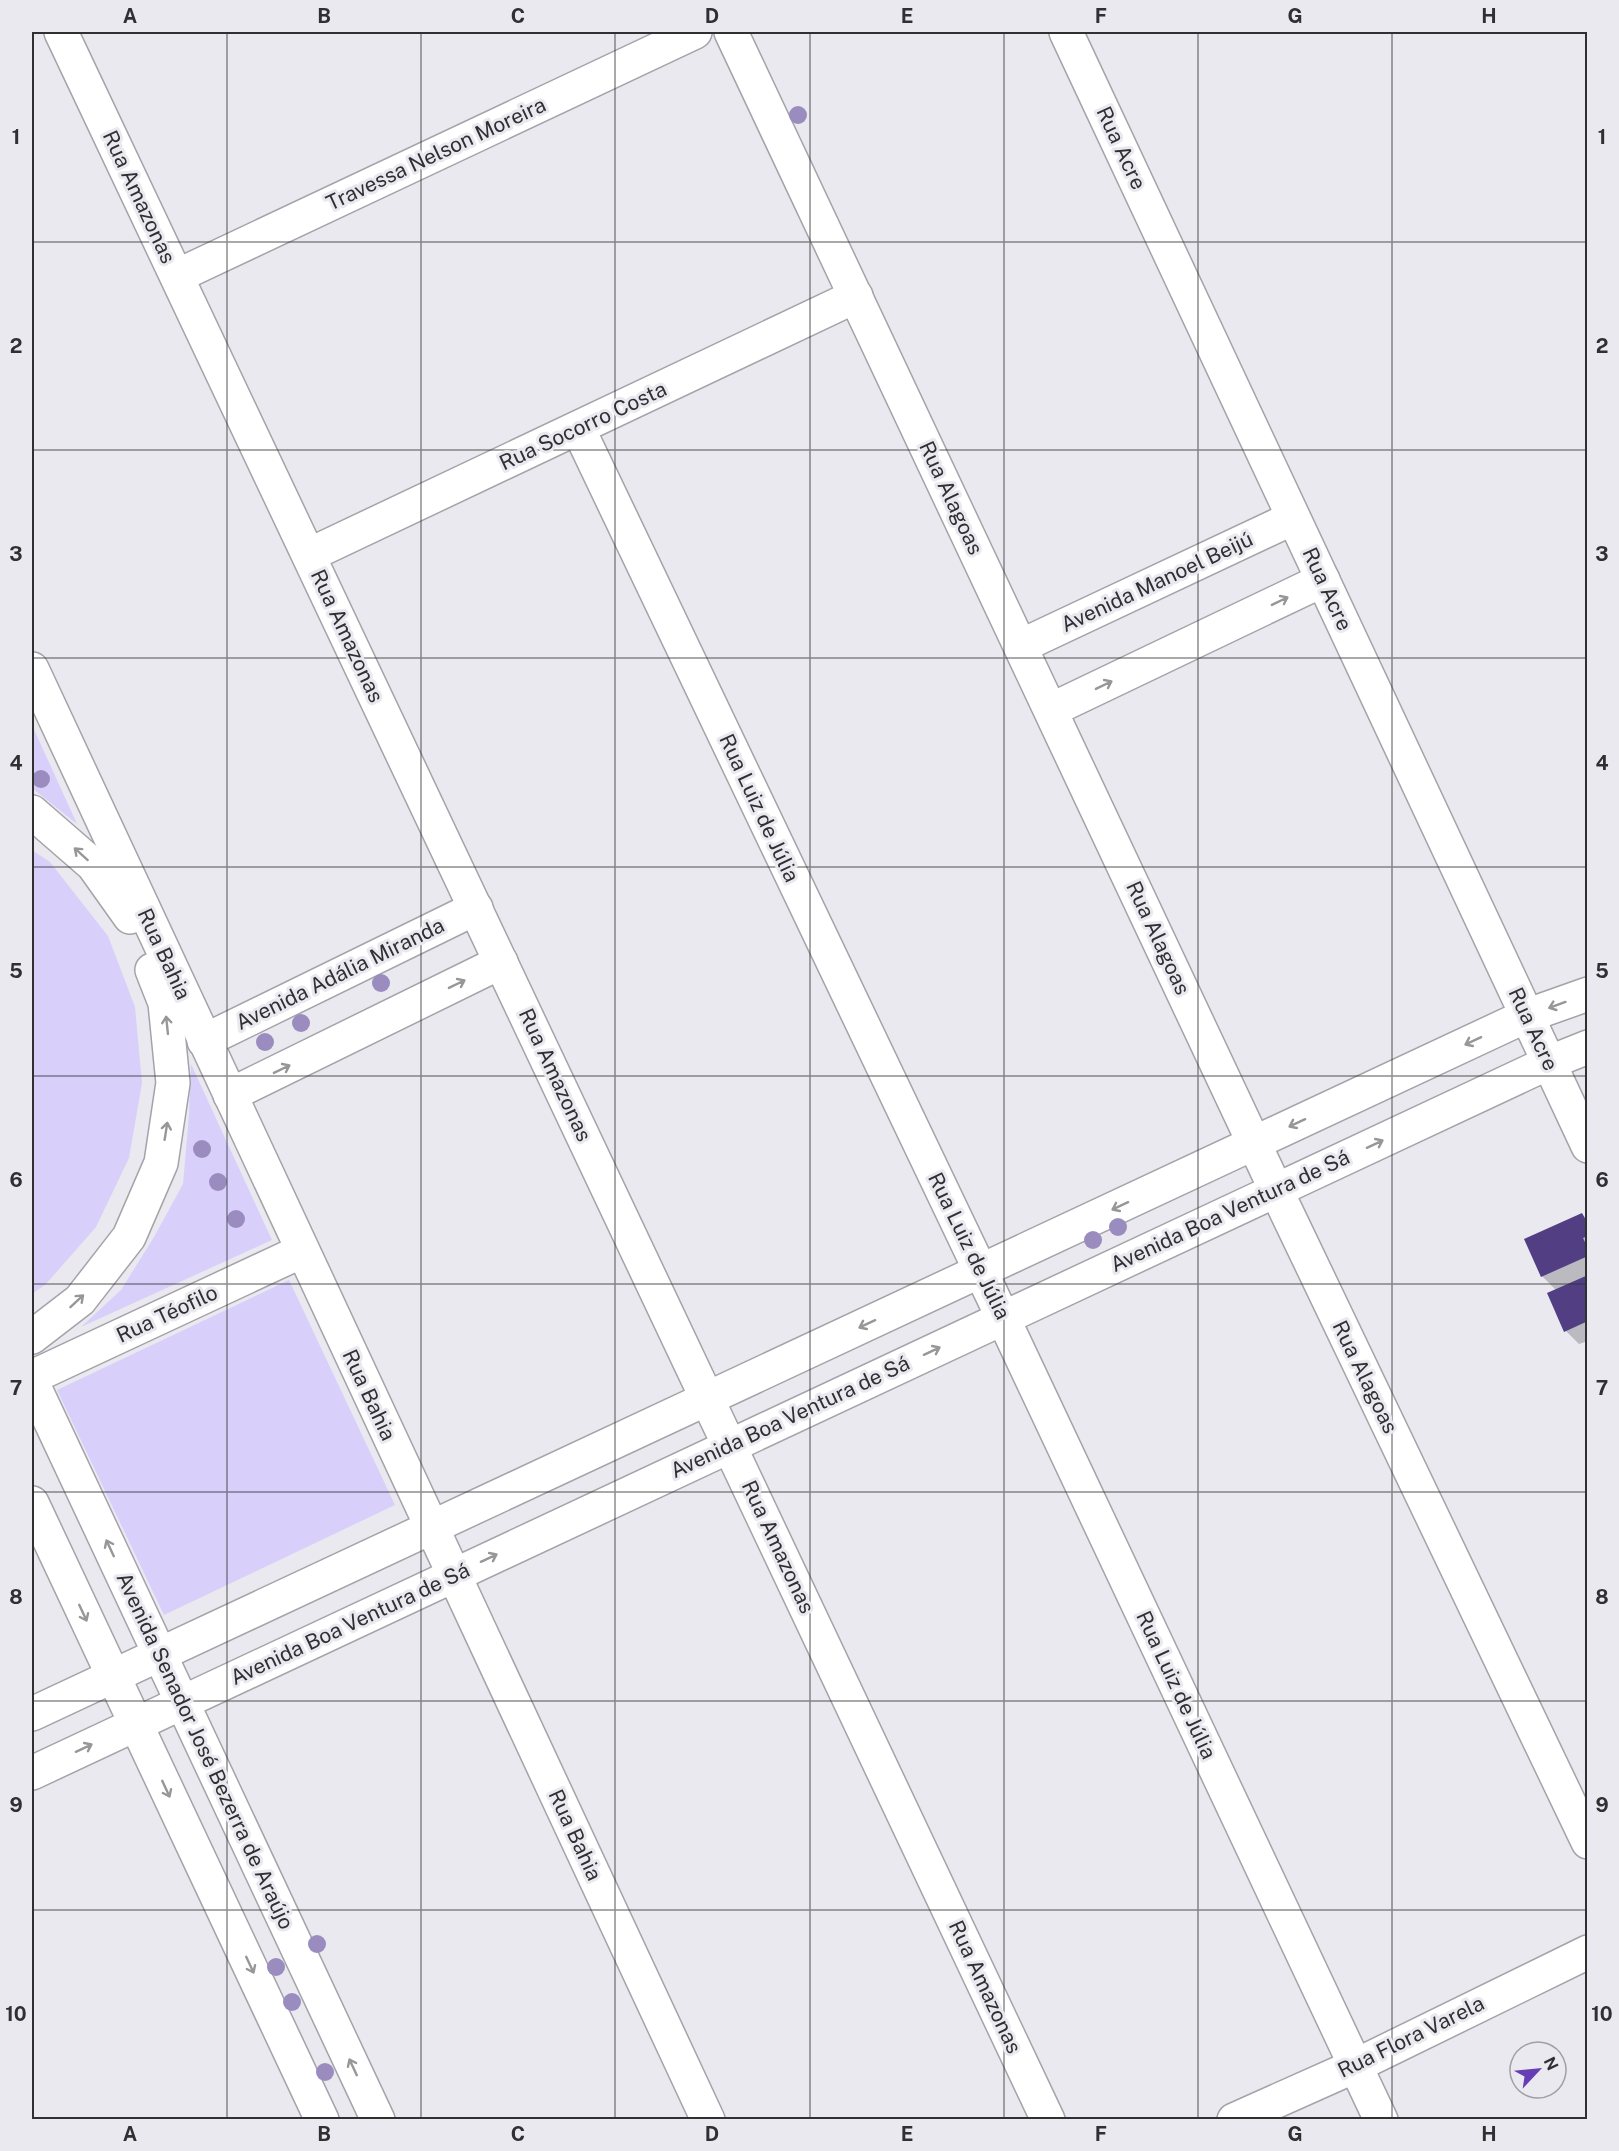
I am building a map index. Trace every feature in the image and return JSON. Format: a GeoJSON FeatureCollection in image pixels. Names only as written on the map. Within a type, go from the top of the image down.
{"type":"FeatureCollection","features":[{"type":"Feature","properties":{"kind":"street","name":"Rua Amazonas"},"geometry":{"type":"LineString","coordinates":[[61,32],[1048,2120]]}},
{"type":"Feature","properties":{"kind":"street","name":"Travessa Nelson Moreira"},"geometry":{"type":"LineString","coordinates":[[177,276],[695,32]]}},
{"type":"Feature","properties":{"kind":"street","name":"Rua Alagoas"},"geometry":{"type":"LineString","coordinates":[[731,32],[1276,1190],[1587,1842]]}},
{"type":"Feature","properties":{"kind":"street","name":"Rua Acre"},"geometry":{"type":"LineString","coordinates":[[1066,32],[1587,1146]]}},
{"type":"Feature","properties":{"kind":"street","name":"Rua Socorro Costa"},"geometry":{"type":"LineString","coordinates":[[309,555],[856,296]]}},
{"type":"Feature","properties":{"kind":"street","name":"Rua Luiz de Júlia"},"geometry":{"type":"LineString","coordinates":[[578,428],[1004,1318],[1381,2120]]}},
{"type":"Feature","properties":{"kind":"street","name":"Avenida Manoel Beijú"},"geometry":{"type":"LineString","coordinates":[[1021,646],[1293,518]]}},
{"type":"Feature","properties":{"kind":"street"},"geometry":{"type":"LineString","coordinates":[[1051,710],[1323,580]]}},
{"type":"Feature","properties":{"kind":"street","name":"Rua Bahia"},"geometry":{"type":"LineString","coordinates":[[32,669],[142,924],[230,1095],[708,2120]]}},
{"type":"Feature","properties":{"kind":"street"},"geometry":{"type":"LineString","coordinates":[[32,812],[93,865],[142,924],[165,1003],[173,1083],[161,1163],[129,1237],[80,1300],[32,1337]]}},
{"type":"Feature","properties":{"kind":"street","name":"Avenida Adália Miranda"},"geometry":{"type":"LineString","coordinates":[[204,1041],[476,908]]}},
{"type":"Feature","properties":{"kind":"street"},"geometry":{"type":"LineString","coordinates":[[230,1095],[501,962]]}},
{"type":"Feature","properties":{"kind":"street"},"geometry":{"type":"LineString","coordinates":[[32,1714],[1526,1016],[1587,994]]}},
{"type":"Feature","properties":{"kind":"street","name":"Avenida Boa Ventura de Sá"},"geometry":{"type":"LineString","coordinates":[[32,1773],[1548,1063],[1587,1047]]}},
{"type":"Feature","properties":{"kind":"street","name":"Rua Téofilo"},"geometry":{"type":"LineString","coordinates":[[32,1379],[302,1251]]}},
{"type":"Feature","properties":{"kind":"street","name":"Avenida Senador José Bezerra de Araújo"},"geometry":{"type":"LineString","coordinates":[[32,1379],[378,2120]]}},
{"type":"Feature","properties":{"kind":"street"},"geometry":{"type":"LineString","coordinates":[[32,1503],[322,2120]]}},
{"type":"Feature","properties":{"kind":"street","name":"Rua Flora Varela"},"geometry":{"type":"LineString","coordinates":[[1234,2120],[1355,2066],[1587,1952]]}},
{"type":"Feature","properties":{"kind":"shaded area"},"geometry":{"type":"Polygon","coordinates":[[[32,725],[77,824],[32,788],[32,725]]]}},
{"type":"Feature","properties":{"kind":"shaded area"},"geometry":{"type":"Polygon","coordinates":[[[32,850],[50,862],[108,936],[135,1007],[142,1083],[129,1158],[96,1227],[46,1284],[32,1294],[32,850]]]}},
{"type":"Feature","properties":{"kind":"shaded area"},"geometry":{"type":"Polygon","coordinates":[[[191,1064],[272,1240],[81,1327],[121,1290],[183,1184],[191,1064]]]}},
{"type":"Feature","properties":{"kind":"shaded area"},"geometry":{"type":"Polygon","coordinates":[[[289,1280],[395,1505],[164,1615],[57,1390],[289,1280]]]}},
{"type":"Feature","properties":{"kind":"building"},"geometry":{"type":"Polygon","coordinates":[[[1582,1213],[1588,1224],[1588,1236],[1583,1238],[1588,1248],[1588,1256],[1541,1277],[1524,1239],[1582,1213]]]}},
{"type":"Feature","properties":{"kind":"building"},"geometry":{"type":"Polygon","coordinates":[[[1588,1275],[1588,1321],[1564,1332],[1547,1293],[1588,1275]]]}}]}
